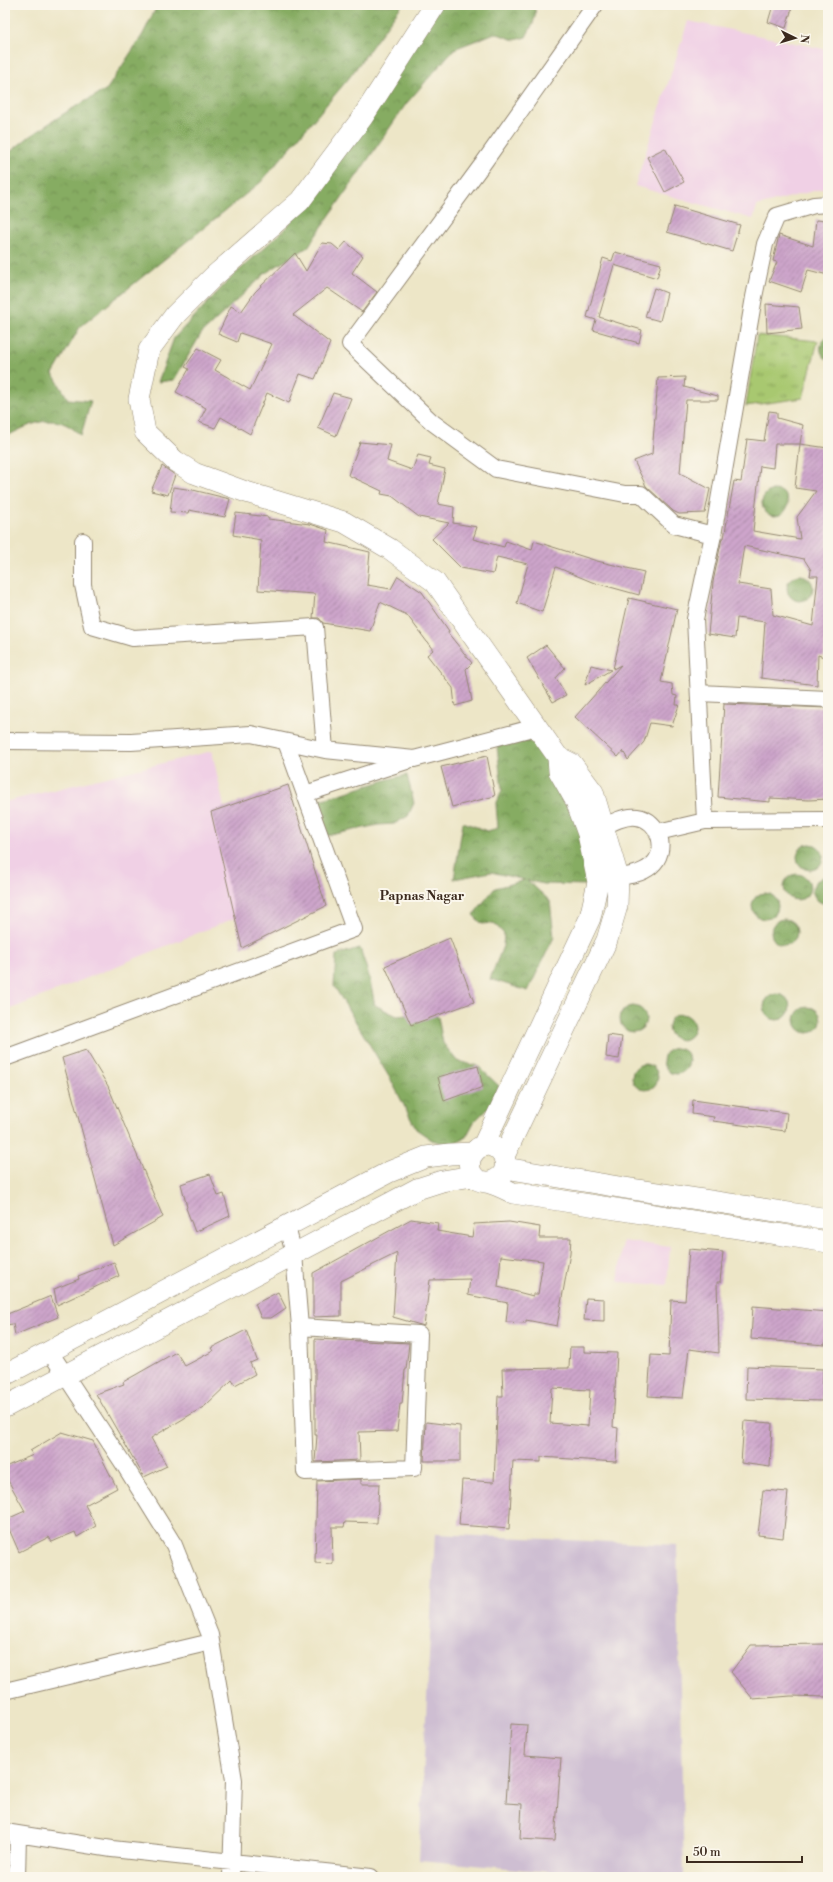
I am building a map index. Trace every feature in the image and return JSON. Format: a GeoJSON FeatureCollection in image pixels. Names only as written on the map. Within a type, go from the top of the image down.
{"type":"FeatureCollection","features":[{"type":"Feature","properties":{"kind":"main road"},"geometry":{"type":"LineString","coordinates":[[435,5],[362,118],[300,202],[213,277],[175,315],[149,350],[139,399],[145,432],[175,461],[194,473],[246,492],[344,522],[390,549],[435,582],[558,757],[572,764],[593,792],[598,882],[590,918],[478,1150],[469,1165],[481,1179],[513,1193],[828,1242]]}},
{"type":"Feature","properties":{"kind":"main road"},"geometry":{"type":"LineString","coordinates":[[5,1407],[417,1189],[442,1181],[499,1178],[504,1162],[607,940],[617,906],[618,877],[596,830]]}},
{"type":"Feature","properties":{"kind":"main road"},"geometry":{"type":"LineString","coordinates":[[5,1375],[389,1172],[426,1157],[495,1148],[504,1162],[702,1200],[828,1219]]}},
{"type":"Feature","properties":{"kind":"main road"},"geometry":{"type":"LineString","coordinates":[[698,1221],[702,1200]]}},
{"type":"Feature","properties":{"kind":"street"},"geometry":{"type":"LineString","coordinates":[[595,5],[482,165],[350,344],[432,422],[496,468],[625,494],[641,494],[674,525],[713,535]]}},
{"type":"Feature","properties":{"kind":"street"},"geometry":{"type":"LineString","coordinates":[[705,821],[695,619],[713,535],[765,244],[776,216],[814,205],[828,204]]}},
{"type":"Feature","properties":{"kind":"street"},"geometry":{"type":"LineString","coordinates":[[83,541],[83,585],[92,626],[133,638],[315,627],[325,750]]}},
{"type":"Feature","properties":{"kind":"street"},"geometry":{"type":"LineString","coordinates":[[699,693],[828,699]]}},
{"type":"Feature","properties":{"kind":"street"},"geometry":{"type":"LineString","coordinates":[[305,794],[414,759],[536,727]]}},
{"type":"Feature","properties":{"kind":"street"},"geometry":{"type":"LineString","coordinates":[[5,741],[131,742],[251,734],[325,750],[414,759]]}},
{"type":"Feature","properties":{"kind":"street"},"geometry":{"type":"LineString","coordinates":[[5,1058],[354,929],[286,742]]}},
{"type":"Feature","properties":{"kind":"street"},"geometry":{"type":"LineString","coordinates":[[596,830],[627,817],[636,817],[645,819],[653,825],[658,832],[661,841],[660,850],[651,866],[634,874],[598,882]]}},
{"type":"Feature","properties":{"kind":"street"},"geometry":{"type":"LineString","coordinates":[[658,832],[705,821],[828,820]]}},
{"type":"Feature","properties":{"kind":"street"},"geometry":{"type":"LineString","coordinates":[[287,1227],[294,1254],[300,1327],[304,1472],[414,1468],[419,1334],[300,1327]]}},
{"type":"Feature","properties":{"kind":"street"},"geometry":{"type":"LineString","coordinates":[[50,1352],[66,1374],[174,1545],[211,1642],[234,1780],[231,1870]]}},
{"type":"Feature","properties":{"kind":"street"},"geometry":{"type":"LineString","coordinates":[[5,1691],[211,1642]]}},
{"type":"Feature","properties":{"kind":"street"},"geometry":{"type":"LineString","coordinates":[[17,1877],[12,1833],[231,1870],[371,1877]]}},
{"type":"Feature","properties":{"kind":"shaded area"},"geometry":{"type":"Polygon","coordinates":[[[688,21],[828,50],[828,187],[757,206],[753,219],[635,186],[688,21]]]}},
{"type":"Feature","properties":{"kind":"shaded area"},"geometry":{"type":"Polygon","coordinates":[[[212,751],[247,913],[11,1009],[5,994],[5,802],[212,751]]]}},
{"type":"Feature","properties":{"kind":"shaded area"},"geometry":{"type":"Polygon","coordinates":[[[623,1241],[670,1247],[667,1285],[618,1282],[623,1241]]]}},
{"type":"Feature","properties":{"kind":"shaded area"},"geometry":{"type":"Polygon","coordinates":[[[435,1534],[677,1545],[684,1877],[604,1877],[419,1860],[435,1534]]]}},
{"type":"Feature","properties":{"kind":"green space"},"geometry":{"type":"Polygon","coordinates":[[[155,5],[402,5],[349,78],[261,182],[80,327],[53,374],[68,399],[91,401],[81,435],[67,425],[50,421],[34,424],[5,437],[5,156],[30,136],[68,111],[107,89],[143,34],[156,8],[155,5]]]}},
{"type":"Feature","properties":{"kind":"green space"},"geometry":{"type":"Polygon","coordinates":[[[439,5],[533,5],[535,9],[535,17],[526,37],[514,40],[495,33],[454,49],[406,104],[308,247],[267,272],[201,334],[174,380],[158,382],[174,338],[232,277],[286,228],[313,193],[439,5]]]}},
{"type":"Feature","properties":{"kind":"green space"},"geometry":{"type":"Polygon","coordinates":[[[757,335],[818,341],[803,398],[746,406],[757,335]]]}},
{"type":"Feature","properties":{"kind":"green space"},"geometry":{"type":"Polygon","coordinates":[[[828,336],[828,360],[822,355],[820,348],[822,341],[828,336]]]}},
{"type":"Feature","properties":{"kind":"green space"},"geometry":{"type":"Polygon","coordinates":[[[775,490],[784,494],[788,503],[784,512],[775,516],[766,512],[762,503],[766,494],[775,490]]]}},
{"type":"Feature","properties":{"kind":"green space"},"geometry":{"type":"Polygon","coordinates":[[[800,575],[809,579],[813,588],[809,597],[800,601],[791,597],[787,588],[791,579],[800,575]]]}},
{"type":"Feature","properties":{"kind":"green space"},"geometry":{"type":"Polygon","coordinates":[[[520,737],[550,752],[578,817],[589,885],[543,884],[527,880],[550,901],[554,937],[528,991],[490,979],[503,946],[504,934],[494,923],[482,924],[473,915],[495,888],[525,880],[491,872],[454,879],[463,822],[487,831],[498,828],[496,805],[502,790],[497,747],[520,737]]]}},
{"type":"Feature","properties":{"kind":"green space"},"geometry":{"type":"Polygon","coordinates":[[[407,775],[414,803],[408,816],[394,824],[378,825],[321,837],[320,800],[407,775]]]}},
{"type":"Feature","properties":{"kind":"green space"},"geometry":{"type":"Polygon","coordinates":[[[810,844],[819,848],[823,857],[819,866],[810,870],[801,866],[797,857],[801,848],[810,844]]]}},
{"type":"Feature","properties":{"kind":"green space"},"geometry":{"type":"Polygon","coordinates":[[[797,874],[806,878],[810,887],[806,896],[797,900],[788,896],[784,887],[788,878],[797,874]]]}},
{"type":"Feature","properties":{"kind":"green space"},"geometry":{"type":"Polygon","coordinates":[[[823,877],[828,877],[827,904],[821,903],[817,900],[812,890],[815,882],[823,877]]]}},
{"type":"Feature","properties":{"kind":"green space"},"geometry":{"type":"Polygon","coordinates":[[[765,893],[774,897],[778,906],[774,915],[765,919],[756,915],[752,906],[756,897],[765,893]]]}},
{"type":"Feature","properties":{"kind":"green space"},"geometry":{"type":"Polygon","coordinates":[[[784,919],[793,923],[797,932],[793,941],[784,945],[775,941],[771,932],[775,923],[784,919]]]}},
{"type":"Feature","properties":{"kind":"green space"},"geometry":{"type":"Polygon","coordinates":[[[360,948],[369,976],[375,1005],[397,1016],[430,1013],[438,1017],[443,1043],[457,1061],[478,1066],[499,1086],[490,1106],[474,1122],[466,1137],[450,1145],[432,1140],[416,1129],[391,1080],[334,986],[336,955],[360,948]]]}},
{"type":"Feature","properties":{"kind":"green space"},"geometry":{"type":"Polygon","coordinates":[[[777,994],[787,997],[790,1007],[787,1017],[777,1020],[767,1017],[764,1007],[767,997],[777,994]]]}},
{"type":"Feature","properties":{"kind":"green space"},"geometry":{"type":"Polygon","coordinates":[[[633,1006],[643,1009],[646,1019],[643,1029],[633,1032],[623,1029],[620,1019],[623,1009],[633,1006]]]}},
{"type":"Feature","properties":{"kind":"green space"},"geometry":{"type":"Polygon","coordinates":[[[808,1007],[818,1010],[821,1020],[818,1030],[808,1033],[798,1030],[795,1020],[798,1010],[808,1007]]]}},
{"type":"Feature","properties":{"kind":"green space"},"geometry":{"type":"Polygon","coordinates":[[[681,1014],[690,1018],[694,1027],[690,1036],[681,1040],[672,1036],[668,1027],[672,1018],[681,1014]]]}},
{"type":"Feature","properties":{"kind":"green space"},"geometry":{"type":"Polygon","coordinates":[[[676,1048],[685,1052],[689,1061],[685,1070],[676,1074],[667,1070],[663,1061],[667,1052],[676,1048]]]}},
{"type":"Feature","properties":{"kind":"green space"},"geometry":{"type":"Polygon","coordinates":[[[645,1064],[655,1067],[658,1077],[655,1087],[645,1090],[635,1087],[632,1077],[635,1067],[645,1064]]]}},
{"type":"Feature","properties":{"kind":"building"},"geometry":{"type":"Polygon","coordinates":[[[773,5],[793,5],[786,28],[768,22],[773,5]]]}},
{"type":"Feature","properties":{"kind":"building"},"geometry":{"type":"Polygon","coordinates":[[[665,148],[684,182],[665,192],[647,157],[665,148]]]}},
{"type":"Feature","properties":{"kind":"building"},"geometry":{"type":"Polygon","coordinates":[[[675,206],[740,225],[732,251],[667,232],[675,206]]]}},
{"type":"Feature","properties":{"kind":"building"},"geometry":{"type":"Polygon","coordinates":[[[816,220],[828,221],[828,275],[808,270],[801,292],[769,281],[777,262],[773,261],[779,235],[813,246],[816,220]]]}},
{"type":"Feature","properties":{"kind":"building"},"geometry":{"type":"Polygon","coordinates":[[[346,242],[363,256],[352,273],[377,292],[362,312],[327,288],[293,315],[330,343],[315,379],[300,374],[289,403],[267,393],[250,434],[221,417],[215,428],[199,422],[206,408],[176,392],[189,369],[185,367],[198,348],[221,360],[215,370],[250,390],[272,344],[240,333],[237,342],[218,334],[231,306],[241,312],[255,292],[295,253],[306,271],[322,243],[332,244],[339,250],[346,242]]]}},
{"type":"Feature","properties":{"kind":"building"},"geometry":{"type":"Polygon","coordinates":[[[615,252],[661,264],[657,278],[614,265],[599,317],[642,330],[639,343],[593,330],[596,320],[587,317],[603,258],[612,261],[615,252]]]}},
{"type":"Feature","properties":{"kind":"building"},"geometry":{"type":"Polygon","coordinates":[[[654,288],[667,293],[660,321],[645,317],[654,288]]]}},
{"type":"Feature","properties":{"kind":"building"},"geometry":{"type":"Polygon","coordinates":[[[766,304],[799,307],[802,329],[767,333],[766,304]]]}},
{"type":"Feature","properties":{"kind":"building"},"geometry":{"type":"Polygon","coordinates":[[[685,377],[684,387],[718,396],[718,400],[686,400],[680,473],[710,489],[705,513],[679,514],[673,511],[646,486],[634,461],[652,454],[658,378],[685,377]]]}},
{"type":"Feature","properties":{"kind":"building"},"geometry":{"type":"Polygon","coordinates":[[[333,393],[351,398],[336,436],[318,428],[333,393]]]}},
{"type":"Feature","properties":{"kind":"building"},"geometry":{"type":"Polygon","coordinates":[[[769,411],[777,412],[777,418],[803,425],[800,444],[828,448],[828,605],[824,657],[818,655],[817,685],[761,678],[765,622],[737,618],[735,638],[708,634],[713,582],[722,538],[724,538],[734,481],[741,482],[747,439],[764,441],[769,411]],[[775,444],[773,468],[760,466],[753,531],[800,539],[797,517],[816,491],[795,488],[800,444],[775,444]],[[744,546],[738,584],[771,589],[773,615],[813,626],[818,576],[810,576],[811,570],[804,559],[744,546]]]}},
{"type":"Feature","properties":{"kind":"building"},"geometry":{"type":"Polygon","coordinates":[[[360,442],[391,445],[387,461],[412,470],[418,455],[431,458],[429,465],[445,469],[438,504],[454,507],[453,523],[477,527],[473,539],[504,547],[506,541],[532,550],[534,541],[597,561],[644,572],[639,595],[592,582],[556,567],[542,612],[517,603],[528,564],[497,557],[493,574],[461,568],[432,539],[449,523],[419,517],[392,496],[381,494],[382,491],[348,475],[360,442]]]}},
{"type":"Feature","properties":{"kind":"building"},"geometry":{"type":"Polygon","coordinates":[[[162,466],[175,475],[168,495],[151,491],[162,466]]]}},
{"type":"Feature","properties":{"kind":"building"},"geometry":{"type":"Polygon","coordinates":[[[173,487],[230,499],[225,517],[189,510],[188,513],[170,512],[173,487]]]}},
{"type":"Feature","properties":{"kind":"building"},"geometry":{"type":"Polygon","coordinates":[[[236,513],[268,517],[268,519],[310,524],[328,530],[326,542],[370,552],[367,585],[391,589],[398,576],[422,592],[449,631],[448,633],[472,663],[466,669],[472,701],[455,706],[453,688],[427,655],[433,650],[407,615],[380,602],[370,631],[323,623],[319,618],[313,618],[315,594],[258,590],[261,540],[233,535],[236,513]]]}},
{"type":"Feature","properties":{"kind":"building"},"geometry":{"type":"Polygon","coordinates":[[[629,598],[677,609],[661,682],[672,684],[673,695],[677,696],[676,705],[679,705],[672,726],[650,723],[644,742],[628,760],[623,751],[618,757],[575,717],[621,665],[613,669],[629,598]]]}},
{"type":"Feature","properties":{"kind":"building"},"geometry":{"type":"Polygon","coordinates":[[[546,645],[565,668],[556,678],[566,695],[553,702],[527,658],[546,645]]]}},
{"type":"Feature","properties":{"kind":"building"},"geometry":{"type":"Polygon","coordinates":[[[591,665],[611,670],[585,685],[591,665]]]}},
{"type":"Feature","properties":{"kind":"building"},"geometry":{"type":"Polygon","coordinates":[[[724,704],[828,708],[828,799],[809,800],[770,798],[770,802],[718,797],[724,704]]]}},
{"type":"Feature","properties":{"kind":"building"},"geometry":{"type":"Polygon","coordinates":[[[487,756],[495,796],[452,807],[441,767],[487,756]]]}},
{"type":"Feature","properties":{"kind":"building"},"geometry":{"type":"Polygon","coordinates":[[[288,785],[326,906],[242,948],[211,812],[288,785]]]}},
{"type":"Feature","properties":{"kind":"building"},"geometry":{"type":"Polygon","coordinates":[[[450,938],[474,1002],[411,1025],[385,966],[450,938]]]}},
{"type":"Feature","properties":{"kind":"building"},"geometry":{"type":"Polygon","coordinates":[[[608,1035],[622,1037],[619,1059],[606,1057],[608,1035]]]}},
{"type":"Feature","properties":{"kind":"building"},"geometry":{"type":"Polygon","coordinates":[[[86,1050],[108,1086],[163,1217],[113,1245],[62,1058],[86,1050]]]}},
{"type":"Feature","properties":{"kind":"building"},"geometry":{"type":"Polygon","coordinates":[[[478,1066],[483,1087],[444,1101],[438,1077],[478,1066]]]}},
{"type":"Feature","properties":{"kind":"building"},"geometry":{"type":"Polygon","coordinates":[[[693,1100],[787,1113],[785,1131],[713,1121],[714,1117],[692,1114],[693,1100]]]}},
{"type":"Feature","properties":{"kind":"building"},"geometry":{"type":"Polygon","coordinates":[[[210,1174],[218,1196],[224,1194],[230,1216],[195,1232],[186,1208],[181,1184],[210,1174]]]}},
{"type":"Feature","properties":{"kind":"building"},"geometry":{"type":"Polygon","coordinates":[[[411,1219],[438,1223],[437,1231],[472,1237],[474,1224],[509,1222],[540,1227],[539,1238],[571,1238],[570,1253],[557,1326],[526,1320],[526,1323],[506,1322],[508,1303],[468,1295],[470,1279],[430,1280],[424,1326],[393,1317],[397,1253],[341,1281],[341,1316],[313,1317],[313,1273],[411,1219]],[[501,1256],[498,1287],[533,1296],[533,1294],[538,1294],[543,1261],[501,1256]]]}},
{"type":"Feature","properties":{"kind":"building"},"geometry":{"type":"Polygon","coordinates":[[[689,1249],[723,1252],[720,1282],[717,1282],[719,1353],[689,1349],[683,1398],[648,1396],[651,1355],[669,1356],[671,1300],[685,1301],[689,1249]]]}},
{"type":"Feature","properties":{"kind":"building"},"geometry":{"type":"Polygon","coordinates":[[[114,1262],[119,1276],[57,1305],[54,1289],[79,1279],[78,1276],[114,1262]]]}},
{"type":"Feature","properties":{"kind":"building"},"geometry":{"type":"Polygon","coordinates":[[[278,1292],[286,1308],[271,1318],[261,1318],[255,1304],[278,1292]]]}},
{"type":"Feature","properties":{"kind":"building"},"geometry":{"type":"Polygon","coordinates":[[[51,1296],[58,1317],[15,1335],[13,1324],[5,1325],[5,1315],[51,1296]]]}},
{"type":"Feature","properties":{"kind":"building"},"geometry":{"type":"Polygon","coordinates":[[[586,1298],[604,1299],[604,1321],[584,1320],[586,1298]]]}},
{"type":"Feature","properties":{"kind":"building"},"geometry":{"type":"Polygon","coordinates":[[[753,1306],[828,1312],[825,1345],[751,1339],[753,1306]]]}},
{"type":"Feature","properties":{"kind":"building"},"geometry":{"type":"Polygon","coordinates":[[[246,1330],[257,1360],[250,1363],[255,1374],[235,1385],[232,1380],[205,1406],[151,1438],[167,1466],[144,1477],[96,1394],[124,1384],[123,1382],[176,1352],[185,1366],[213,1351],[211,1348],[246,1330]]]}},
{"type":"Feature","properties":{"kind":"building"},"geometry":{"type":"Polygon","coordinates":[[[315,1339],[409,1343],[402,1404],[400,1404],[397,1431],[359,1432],[360,1460],[315,1462],[317,1435],[315,1435],[315,1339]]]}},
{"type":"Feature","properties":{"kind":"building"},"geometry":{"type":"Polygon","coordinates":[[[570,1347],[584,1347],[584,1352],[617,1353],[613,1427],[618,1428],[616,1462],[541,1457],[541,1462],[513,1461],[509,1529],[459,1525],[462,1480],[494,1482],[498,1396],[503,1396],[502,1369],[569,1368],[570,1347]],[[552,1388],[550,1423],[588,1426],[590,1390],[552,1388]]]}},
{"type":"Feature","properties":{"kind":"building"},"geometry":{"type":"Polygon","coordinates":[[[747,1366],[823,1369],[822,1401],[746,1399],[747,1366]]]}},
{"type":"Feature","properties":{"kind":"building"},"geometry":{"type":"Polygon","coordinates":[[[744,1421],[772,1423],[770,1467],[741,1463],[744,1421]]]}},
{"type":"Feature","properties":{"kind":"building"},"geometry":{"type":"Polygon","coordinates":[[[426,1422],[460,1426],[460,1461],[424,1461],[426,1422]]]}},
{"type":"Feature","properties":{"kind":"building"},"geometry":{"type":"Polygon","coordinates":[[[62,1432],[93,1441],[117,1488],[85,1505],[96,1526],[77,1537],[75,1532],[52,1542],[49,1537],[19,1552],[5,1520],[25,1511],[5,1475],[5,1467],[33,1455],[30,1451],[62,1432]]]}},
{"type":"Feature","properties":{"kind":"building"},"geometry":{"type":"Polygon","coordinates":[[[361,1479],[361,1484],[379,1484],[377,1523],[345,1522],[344,1527],[332,1527],[333,1564],[315,1563],[317,1481],[361,1479]]]}},
{"type":"Feature","properties":{"kind":"building"},"geometry":{"type":"Polygon","coordinates":[[[763,1490],[788,1492],[783,1538],[758,1535],[763,1490]]]}},
{"type":"Feature","properties":{"kind":"building"},"geometry":{"type":"Polygon","coordinates":[[[828,1644],[828,1697],[791,1696],[753,1699],[731,1672],[751,1645],[828,1644]]]}},
{"type":"Feature","properties":{"kind":"building"},"geometry":{"type":"Polygon","coordinates":[[[511,1724],[527,1725],[525,1755],[561,1758],[555,1841],[520,1839],[522,1804],[506,1803],[511,1724]]]}},
{"type":"Feature","properties":{"kind":"district","name":"Papnas Nagar"},"geometry":{"type":"Point","coordinates":[422,895]}}]}
